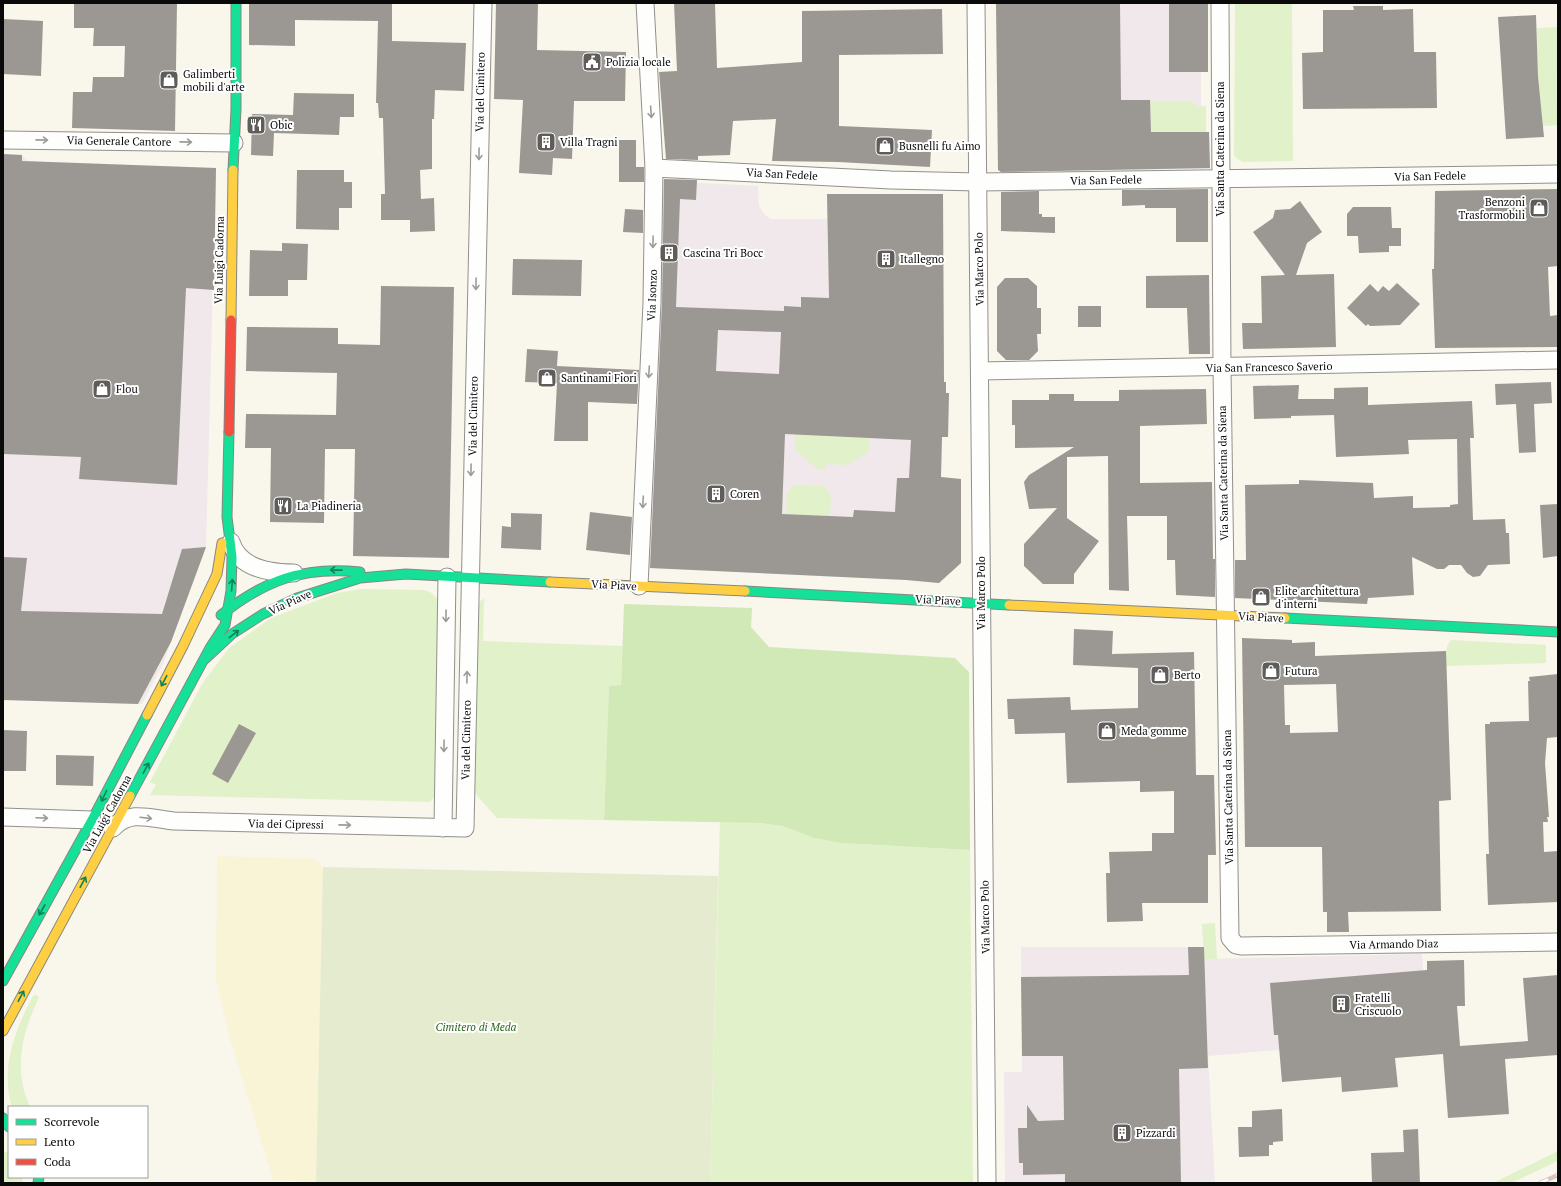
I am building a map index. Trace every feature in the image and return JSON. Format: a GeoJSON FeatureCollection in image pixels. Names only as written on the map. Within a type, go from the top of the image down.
{"type":"FeatureCollection","features":[{"type":"Feature","properties":{"kind":"street","name":"Via Luigi Cadorna"},"geometry":{"type":"LineString","coordinates":[[3,1030],[210,648],[225,625],[232,569],[227,517],[234,142],[236,109],[236,3]]}},
{"type":"Feature","properties":{"kind":"street","name":"Via del Cimitero"},"geometry":{"type":"LineString","coordinates":[[465,828],[482,3]]}},
{"type":"Feature","properties":{"kind":"street","name":"Via Isonzo"},"geometry":{"type":"LineString","coordinates":[[639,586],[652,303],[654,168],[645,3]]}},
{"type":"Feature","properties":{"kind":"street","name":"Via Marco Polo"},"geometry":{"type":"LineString","coordinates":[[976,3],[980,371],[980,602],[988,1183]]}},
{"type":"Feature","properties":{"kind":"street","name":"Via Santa Caterina da Siena"},"geometry":{"type":"LineString","coordinates":[[1220,3],[1220,178],[1229,932],[1232,942]]}},
{"type":"Feature","properties":{"kind":"street","name":"Via Generale Cantore"},"geometry":{"type":"LineString","coordinates":[[3,140],[234,142]]}},
{"type":"Feature","properties":{"kind":"street","name":"Via San Fedele"},"geometry":{"type":"LineString","coordinates":[[654,168],[891,180],[978,182],[1558,174]]}},
{"type":"Feature","properties":{"kind":"street","name":"Via San Francesco Saverio"},"geometry":{"type":"LineString","coordinates":[[980,371],[1222,368],[1558,360]]}},
{"type":"Feature","properties":{"kind":"street","name":"Via Luigi Cadorna"},"geometry":{"type":"LineString","coordinates":[[3,980],[92,820],[183,646],[217,574],[227,517]]}},
{"type":"Feature","properties":{"kind":"street","name":"Via Piave"},"geometry":{"type":"LineString","coordinates":[[229,537],[237,554],[257,568],[270,572],[337,570],[389,575],[980,602],[1226,616],[1558,632]]}},
{"type":"Feature","properties":{"kind":"street","name":"Via Piave"},"geometry":{"type":"LineString","coordinates":[[228,608],[269,585],[306,572]]}},
{"type":"Feature","properties":{"kind":"street","name":"Via Piave"},"geometry":{"type":"LineString","coordinates":[[205,659],[217,647],[250,622],[283,602],[343,582],[366,577],[389,575]]}},
{"type":"Feature","properties":{"kind":"street","name":"Via del Cimitero"},"geometry":{"type":"LineString","coordinates":[[443,828],[447,577]]}},
{"type":"Feature","properties":{"kind":"street"},"geometry":{"type":"LineString","coordinates":[[211,623],[228,608]]}},
{"type":"Feature","properties":{"kind":"street","name":"Via Luigi Cadorna"},"geometry":{"type":"LineString","coordinates":[[183,646],[200,632]]}},
{"type":"Feature","properties":{"kind":"street","name":"Via dei Cipressi"},"geometry":{"type":"LineString","coordinates":[[112,830],[121,820],[134,816],[174,821],[465,828]]}},
{"type":"Feature","properties":{"kind":"street"},"geometry":{"type":"LineString","coordinates":[[3,817],[92,820]]}},
{"type":"Feature","properties":{"kind":"street","name":"Via Armando Diaz"},"geometry":{"type":"LineString","coordinates":[[1232,942],[1241,946],[1558,942]]}},
{"type":"Feature","properties":{"kind":"shaded area"},"geometry":{"type":"Polygon","coordinates":[[[996,3],[1208,3],[1208,72],[1201,72],[1201,106],[1206,106],[1206,132],[1209,132],[1210,169],[998,170],[996,3]]]}},
{"type":"Feature","properties":{"kind":"shaded area"},"geometry":{"type":"Polygon","coordinates":[[[3,154],[22,155],[27,161],[216,168],[206,547],[163,664],[142,704],[3,700],[3,154]]]}},
{"type":"Feature","properties":{"kind":"shaded area"},"geometry":{"type":"Polygon","coordinates":[[[663,181],[758,186],[759,206],[766,216],[771,219],[827,219],[827,194],[943,194],[944,382],[946,382],[946,393],[949,393],[948,437],[942,437],[941,477],[961,479],[961,563],[939,583],[906,580],[647,568],[663,181]]]}},
{"type":"Feature","properties":{"kind":"shaded area"},"geometry":{"type":"Polygon","coordinates":[[[217,856],[315,859],[323,867],[316,1182],[273,1180],[230,1039],[216,980],[217,856]]]}},
{"type":"Feature","properties":{"kind":"shaded area"},"geometry":{"type":"Polygon","coordinates":[[[1021,947],[1204,947],[1204,959],[1422,954],[1428,1037],[1208,1056],[1215,1183],[1005,1183],[1004,1072],[1022,1072],[1021,947]]]}},
{"type":"Feature","properties":{"kind":"green space"},"geometry":{"type":"Polygon","coordinates":[[[1235,3],[1292,3],[1293,161],[1242,162],[1234,156],[1235,3]]]}},
{"type":"Feature","properties":{"kind":"green space"},"geometry":{"type":"Polygon","coordinates":[[[1558,27],[1558,125],[1543,126],[1538,76],[1537,28],[1558,27]]]}},
{"type":"Feature","properties":{"kind":"green space"},"geometry":{"type":"Polygon","coordinates":[[[1150,101],[1192,101],[1198,107],[1206,106],[1206,132],[1151,132],[1150,101]]]}},
{"type":"Feature","properties":{"kind":"green space"},"geometry":{"type":"Polygon","coordinates":[[[795,434],[869,438],[869,452],[848,465],[826,464],[826,469],[818,469],[795,450],[795,434]]]}},
{"type":"Feature","properties":{"kind":"green space"},"geometry":{"type":"Polygon","coordinates":[[[793,485],[825,486],[831,496],[830,516],[786,514],[787,494],[793,485]]]}},
{"type":"Feature","properties":{"kind":"green space"},"geometry":{"type":"Polygon","coordinates":[[[361,589],[424,590],[430,592],[439,600],[435,796],[430,802],[150,795],[156,785],[150,782],[202,684],[229,648],[271,618],[337,593],[361,589]]]}},
{"type":"Feature","properties":{"kind":"green space"},"geometry":{"type":"Polygon","coordinates":[[[484,598],[483,641],[622,646],[621,685],[609,686],[604,820],[497,818],[473,791],[475,606],[484,598]]]}},
{"type":"Feature","properties":{"kind":"green space"},"geometry":{"type":"Polygon","coordinates":[[[624,604],[752,608],[751,627],[769,647],[955,658],[969,672],[970,850],[841,843],[814,838],[783,826],[761,823],[604,820],[609,686],[621,685],[624,604]]]}},
{"type":"Feature","properties":{"kind":"green space"},"geometry":{"type":"Polygon","coordinates":[[[1451,640],[1546,645],[1546,663],[1446,666],[1447,649],[1451,640]]]}},
{"type":"Feature","properties":{"kind":"green space"},"geometry":{"type":"Polygon","coordinates":[[[720,822],[761,823],[783,826],[814,838],[841,843],[970,850],[973,1183],[710,1183],[720,822]]]}},
{"type":"Feature","properties":{"kind":"green space","name":"Cimitero di Meda"},"geometry":{"type":"Polygon","coordinates":[[[323,867],[718,876],[710,1183],[316,1183],[323,867]]]}},
{"type":"Feature","properties":{"kind":"green space"},"geometry":{"type":"Polygon","coordinates":[[[1215,923],[1217,959],[1204,959],[1202,924],[1215,923]]]}},
{"type":"Feature","properties":{"kind":"green space"},"geometry":{"type":"Polygon","coordinates":[[[36,995],[39,997],[24,1038],[21,1065],[22,1079],[30,1106],[12,1106],[8,1078],[11,1050],[20,1022],[33,996],[36,995]]]}},
{"type":"Feature","properties":{"kind":"green space"},"geometry":{"type":"Polygon","coordinates":[[[3,1151],[8,1153],[8,1178],[23,1178],[22,1183],[3,1183],[3,1151]]]}},
{"type":"Feature","properties":{"kind":"green space"},"geometry":{"type":"Polygon","coordinates":[[[1558,1151],[1558,1161],[1511,1183],[1493,1183],[1558,1151]]]}},
{"type":"Feature","properties":{"kind":"building"},"geometry":{"type":"Polygon","coordinates":[[[74,3],[177,3],[175,131],[72,128],[73,92],[92,92],[93,77],[124,77],[125,46],[93,46],[94,28],[74,28],[74,3]]]}},
{"type":"Feature","properties":{"kind":"building"},"geometry":{"type":"Polygon","coordinates":[[[249,3],[392,3],[392,41],[466,43],[464,91],[435,90],[434,119],[432,119],[432,169],[420,170],[421,199],[434,198],[435,231],[410,232],[410,220],[381,220],[381,194],[385,194],[383,118],[379,118],[378,103],[376,103],[378,21],[295,20],[295,46],[249,45],[249,3]]]}},
{"type":"Feature","properties":{"kind":"building"},"geometry":{"type":"Polygon","coordinates":[[[496,3],[538,3],[537,50],[626,52],[625,101],[574,101],[572,159],[553,158],[552,175],[519,173],[523,100],[494,99],[496,3]]]}},
{"type":"Feature","properties":{"kind":"building"},"geometry":{"type":"Polygon","coordinates":[[[674,3],[715,3],[717,68],[802,62],[802,11],[942,9],[943,54],[839,55],[839,126],[932,130],[930,167],[838,162],[772,161],[776,119],[733,121],[730,155],[698,156],[698,160],[666,159],[659,72],[677,71],[674,3]]]}},
{"type":"Feature","properties":{"kind":"building"},"geometry":{"type":"Polygon","coordinates":[[[996,3],[1120,3],[1121,100],[1150,100],[1151,132],[1209,132],[1210,168],[1001,172],[998,170],[996,3]]]}},
{"type":"Feature","properties":{"kind":"building"},"geometry":{"type":"Polygon","coordinates":[[[1169,3],[1208,3],[1208,72],[1169,72],[1169,3]]]}},
{"type":"Feature","properties":{"kind":"building"},"geometry":{"type":"Polygon","coordinates":[[[1353,6],[1383,6],[1383,10],[1413,9],[1414,52],[1436,52],[1437,108],[1303,109],[1302,53],[1323,52],[1323,10],[1354,10],[1353,6]]]}},
{"type":"Feature","properties":{"kind":"building"},"geometry":{"type":"Polygon","coordinates":[[[1536,15],[1538,76],[1544,137],[1506,139],[1498,17],[1536,15]]]}},
{"type":"Feature","properties":{"kind":"building"},"geometry":{"type":"Polygon","coordinates":[[[3,19],[43,21],[41,76],[3,74],[3,19]]]}},
{"type":"Feature","properties":{"kind":"building"},"geometry":{"type":"Polygon","coordinates":[[[294,93],[354,94],[354,117],[340,117],[339,135],[274,133],[273,156],[251,155],[252,114],[293,115],[294,93]]]}},
{"type":"Feature","properties":{"kind":"building"},"geometry":{"type":"Polygon","coordinates":[[[619,140],[636,140],[636,167],[644,167],[644,182],[619,182],[619,140]]]}},
{"type":"Feature","properties":{"kind":"building"},"geometry":{"type":"Polygon","coordinates":[[[3,154],[22,155],[22,161],[216,168],[214,290],[186,288],[177,485],[79,479],[81,457],[3,454],[3,154]]]}},
{"type":"Feature","properties":{"kind":"building"},"geometry":{"type":"Polygon","coordinates":[[[297,170],[344,170],[344,182],[352,182],[352,208],[339,208],[339,230],[296,229],[297,170]]]}},
{"type":"Feature","properties":{"kind":"building"},"geometry":{"type":"Polygon","coordinates":[[[664,179],[697,180],[696,200],[680,199],[676,307],[784,311],[784,306],[801,307],[801,297],[829,298],[827,194],[943,194],[944,382],[946,382],[946,393],[949,393],[948,437],[942,437],[941,477],[961,479],[961,563],[939,583],[906,580],[650,568],[662,303],[664,179]],[[718,330],[716,371],[779,374],[781,332],[718,330]],[[785,434],[782,514],[853,517],[854,510],[895,512],[897,478],[909,478],[911,440],[785,434]]]}},
{"type":"Feature","properties":{"kind":"building"},"geometry":{"type":"Polygon","coordinates":[[[1208,189],[1208,242],[1176,242],[1176,208],[1145,208],[1145,205],[1122,206],[1122,190],[1208,189]]]}},
{"type":"Feature","properties":{"kind":"building"},"geometry":{"type":"Polygon","coordinates":[[[1558,189],[1558,266],[1548,267],[1550,316],[1558,315],[1558,347],[1435,348],[1432,269],[1434,269],[1435,191],[1558,189]]]}},
{"type":"Feature","properties":{"kind":"building"},"geometry":{"type":"Polygon","coordinates":[[[1039,191],[1039,214],[1042,214],[1042,217],[1055,217],[1055,233],[1001,231],[1001,192],[1039,191]]]}},
{"type":"Feature","properties":{"kind":"building"},"geometry":{"type":"Polygon","coordinates":[[[1300,201],[1322,232],[1307,243],[1296,275],[1334,274],[1336,347],[1243,349],[1242,323],[1262,323],[1261,276],[1285,275],[1253,232],[1273,218],[1275,210],[1290,209],[1300,201]]]}},
{"type":"Feature","properties":{"kind":"building"},"geometry":{"type":"Polygon","coordinates":[[[1353,207],[1391,207],[1392,228],[1401,228],[1401,246],[1389,246],[1389,252],[1359,253],[1358,236],[1347,236],[1347,214],[1353,207]]]}},
{"type":"Feature","properties":{"kind":"building"},"geometry":{"type":"Polygon","coordinates":[[[625,209],[643,210],[643,233],[623,232],[625,209]]]}},
{"type":"Feature","properties":{"kind":"building"},"geometry":{"type":"Polygon","coordinates":[[[282,243],[308,244],[307,280],[288,280],[288,296],[249,296],[250,250],[282,251],[282,243]]]}},
{"type":"Feature","properties":{"kind":"building"},"geometry":{"type":"Polygon","coordinates":[[[513,259],[582,260],[581,296],[512,295],[513,259]]]}},
{"type":"Feature","properties":{"kind":"building"},"geometry":{"type":"Polygon","coordinates":[[[1209,275],[1210,354],[1189,354],[1187,308],[1146,308],[1146,276],[1209,275]]]}},
{"type":"Feature","properties":{"kind":"building"},"geometry":{"type":"Polygon","coordinates":[[[1005,278],[1028,278],[1037,286],[1037,308],[1041,308],[1041,334],[1037,334],[1038,351],[1029,360],[1006,360],[997,351],[997,287],[1005,278]]]}},
{"type":"Feature","properties":{"kind":"building"},"geometry":{"type":"Polygon","coordinates":[[[1397,283],[1420,304],[1400,325],[1370,326],[1368,324],[1366,326],[1347,308],[1370,284],[1378,292],[1383,286],[1389,291],[1397,283]]]}},
{"type":"Feature","properties":{"kind":"building"},"geometry":{"type":"Polygon","coordinates":[[[381,286],[454,287],[449,558],[353,556],[355,449],[325,449],[324,523],[270,522],[271,448],[245,448],[246,414],[336,415],[337,373],[246,371],[247,327],[338,328],[338,344],[380,345],[381,286]]]}},
{"type":"Feature","properties":{"kind":"building"},"geometry":{"type":"Polygon","coordinates":[[[1078,306],[1101,306],[1101,327],[1078,327],[1078,306]]]}},
{"type":"Feature","properties":{"kind":"building"},"geometry":{"type":"Polygon","coordinates":[[[527,349],[558,351],[557,366],[639,370],[637,404],[588,402],[588,441],[554,441],[557,383],[525,382],[527,349]]]}},
{"type":"Feature","properties":{"kind":"building"},"geometry":{"type":"Polygon","coordinates":[[[1551,382],[1552,403],[1534,404],[1536,452],[1519,453],[1516,404],[1496,405],[1495,384],[1551,382]]]}},
{"type":"Feature","properties":{"kind":"building"},"geometry":{"type":"Polygon","coordinates":[[[1299,385],[1298,399],[1334,399],[1334,388],[1368,387],[1368,405],[1472,401],[1474,438],[1470,438],[1473,520],[1505,519],[1506,533],[1509,533],[1510,564],[1488,565],[1480,576],[1473,577],[1467,573],[1461,565],[1449,565],[1444,569],[1437,569],[1412,557],[1414,595],[1368,598],[1367,604],[1235,598],[1235,560],[1246,560],[1245,485],[1299,484],[1299,480],[1373,483],[1374,498],[1413,496],[1413,508],[1450,507],[1450,505],[1458,504],[1457,439],[1408,440],[1409,454],[1336,457],[1334,415],[1254,419],[1253,386],[1299,385]]]}},
{"type":"Feature","properties":{"kind":"building"},"geometry":{"type":"Polygon","coordinates":[[[1206,389],[1207,424],[1140,426],[1140,483],[1212,482],[1215,597],[1176,595],[1175,560],[1167,560],[1167,516],[1127,516],[1129,591],[1109,590],[1108,456],[1067,457],[1067,518],[1099,541],[1074,574],[1074,584],[1043,584],[1024,566],[1024,544],[1057,508],[1029,509],[1024,482],[1029,475],[1074,447],[1015,448],[1015,425],[1012,425],[1012,400],[1049,400],[1049,394],[1074,394],[1074,401],[1119,401],[1119,390],[1206,389]]]}},
{"type":"Feature","properties":{"kind":"building"},"geometry":{"type":"Polygon","coordinates":[[[1558,504],[1558,556],[1543,558],[1540,505],[1558,504]]]}},
{"type":"Feature","properties":{"kind":"building"},"geometry":{"type":"Polygon","coordinates":[[[590,512],[632,517],[630,555],[586,550],[590,512]]]}},
{"type":"Feature","properties":{"kind":"building"},"geometry":{"type":"Polygon","coordinates":[[[511,513],[542,514],[541,550],[501,548],[502,526],[511,527],[511,513]]]}},
{"type":"Feature","properties":{"kind":"building"},"geometry":{"type":"Polygon","coordinates":[[[206,547],[171,642],[138,704],[3,700],[3,557],[27,558],[21,611],[162,614],[182,549],[206,547]]]}},
{"type":"Feature","properties":{"kind":"building"},"geometry":{"type":"Polygon","coordinates":[[[1074,629],[1113,631],[1112,654],[1194,652],[1196,775],[1214,775],[1216,855],[1208,855],[1208,903],[1142,903],[1143,921],[1107,922],[1106,873],[1110,873],[1109,852],[1152,851],[1152,833],[1174,833],[1174,791],[1140,792],[1140,781],[1067,783],[1065,733],[1015,734],[1014,719],[1008,719],[1007,699],[1070,697],[1071,710],[1138,708],[1138,668],[1073,665],[1074,629]]]}},
{"type":"Feature","properties":{"kind":"building"},"geometry":{"type":"Polygon","coordinates":[[[1242,638],[1292,640],[1292,643],[1315,642],[1315,656],[1446,651],[1451,800],[1439,801],[1441,911],[1348,912],[1349,932],[1327,932],[1327,912],[1323,912],[1322,847],[1245,847],[1242,638]],[[1336,684],[1284,685],[1285,725],[1290,725],[1290,733],[1338,732],[1336,684]]]}},
{"type":"Feature","properties":{"kind":"building"},"geometry":{"type":"Polygon","coordinates":[[[1558,674],[1558,737],[1547,738],[1545,763],[1549,817],[1547,817],[1548,822],[1543,822],[1544,852],[1558,851],[1558,902],[1488,905],[1486,854],[1489,854],[1485,724],[1490,724],[1490,722],[1529,721],[1529,677],[1558,674]]]}},
{"type":"Feature","properties":{"kind":"building"},"geometry":{"type":"Polygon","coordinates":[[[239,724],[256,733],[228,783],[212,774],[239,724]]]}},
{"type":"Feature","properties":{"kind":"building"},"geometry":{"type":"Polygon","coordinates":[[[3,730],[27,731],[26,771],[3,771],[3,730]]]}},
{"type":"Feature","properties":{"kind":"building"},"geometry":{"type":"Polygon","coordinates":[[[56,755],[94,756],[93,786],[56,785],[56,755]]]}},
{"type":"Feature","properties":{"kind":"building"},"geometry":{"type":"Polygon","coordinates":[[[1188,947],[1204,947],[1208,1068],[1179,1069],[1181,1183],[1065,1183],[1065,1174],[1023,1175],[1023,1163],[1019,1163],[1018,1128],[1027,1128],[1027,1105],[1038,1121],[1064,1120],[1063,1056],[1022,1056],[1021,977],[1189,975],[1188,947]]]}},
{"type":"Feature","properties":{"kind":"building"},"geometry":{"type":"Polygon","coordinates":[[[1464,960],[1465,1006],[1457,1006],[1460,1046],[1528,1041],[1523,978],[1558,975],[1558,1055],[1505,1059],[1509,1114],[1448,1118],[1443,1054],[1395,1058],[1398,1087],[1342,1092],[1341,1077],[1282,1082],[1278,1035],[1274,1035],[1270,983],[1427,970],[1427,961],[1464,960]]]}},
{"type":"Feature","properties":{"kind":"building"},"geometry":{"type":"Polygon","coordinates":[[[1282,1109],[1283,1141],[1273,1142],[1273,1145],[1269,1145],[1269,1156],[1239,1157],[1238,1127],[1252,1127],[1252,1111],[1282,1109]]]}},
{"type":"Feature","properties":{"kind":"building"},"geometry":{"type":"Polygon","coordinates":[[[1418,1129],[1420,1183],[1372,1183],[1371,1153],[1404,1152],[1403,1130],[1418,1129]]]}},
{"type":"Feature","properties":{"kind":"railway"},"geometry":{"type":"LineString","coordinates":[[1540,1183],[1558,1175]]}},
{"type":"Feature","properties":{"kind":"traffic: fast"},"geometry":{"type":"LineString","coordinates":[[233,170],[236,109],[236,3]]}},
{"type":"Feature","properties":{"kind":"traffic: fast"},"geometry":{"type":"LineString","coordinates":[[130,796],[210,648],[225,625],[231,591],[232,557],[227,517],[229,432]]}},
{"type":"Feature","properties":{"kind":"traffic: fast"},"geometry":{"type":"LineString","coordinates":[[221,615],[253,593],[286,578],[321,571],[360,572]]}},
{"type":"Feature","properties":{"kind":"traffic: fast"},"geometry":{"type":"LineString","coordinates":[[205,659],[232,634],[263,614],[297,598],[360,578],[406,574],[550,582]]}},
{"type":"Feature","properties":{"kind":"traffic: fast"},"geometry":{"type":"LineString","coordinates":[[745,591],[1009,605]]}},
{"type":"Feature","properties":{"kind":"traffic: fast"},"geometry":{"type":"LineString","coordinates":[[1285,618],[1558,632]]}},
{"type":"Feature","properties":{"kind":"traffic: fast"},"geometry":{"type":"LineString","coordinates":[[3,981],[92,820],[147,715]]}},
{"type":"Feature","properties":{"kind":"traffic: fast"},"geometry":{"type":"LineString","coordinates":[[3,1118],[8,1126]]}},
{"type":"Feature","properties":{"kind":"traffic: fast"},"geometry":{"type":"LineString","coordinates":[[38,1183],[39,1178]]}},
{"type":"Feature","properties":{"kind":"traffic: slow"},"geometry":{"type":"LineString","coordinates":[[231,320],[233,170]]}},
{"type":"Feature","properties":{"kind":"traffic: slow"},"geometry":{"type":"LineString","coordinates":[[147,715],[183,646],[217,574],[222,543]]}},
{"type":"Feature","properties":{"kind":"traffic: slow"},"geometry":{"type":"LineString","coordinates":[[550,582],[745,591]]}},
{"type":"Feature","properties":{"kind":"traffic: slow"},"geometry":{"type":"LineString","coordinates":[[1009,605],[1285,618]]}},
{"type":"Feature","properties":{"kind":"traffic: slow"},"geometry":{"type":"LineString","coordinates":[[3,1031],[130,796]]}},
{"type":"Feature","properties":{"kind":"traffic: jam"},"geometry":{"type":"LineString","coordinates":[[229,432],[231,320]]}},
{"type":"Feature","properties":{"kind":"place","name":"Polizia locale"},"geometry":{"type":"Point","coordinates":[592,62]}},
{"type":"Feature","properties":{"kind":"place","name":"Galimberti mobili d'arte"},"geometry":{"type":"Point","coordinates":[169,80]}},
{"type":"Feature","properties":{"kind":"place","name":"Obic"},"geometry":{"type":"Point","coordinates":[256,125]}},
{"type":"Feature","properties":{"kind":"place","name":"Villa Tragni"},"geometry":{"type":"Point","coordinates":[546,142]}},
{"type":"Feature","properties":{"kind":"place","name":"Busnelli fu Aimo"},"geometry":{"type":"Point","coordinates":[885,146]}},
{"type":"Feature","properties":{"kind":"place","name":"Benzoni Trasformobili"},"geometry":{"type":"Point","coordinates":[1539,208]}},
{"type":"Feature","properties":{"kind":"place","name":"Cascina Tri Bocc"},"geometry":{"type":"Point","coordinates":[669,253]}},
{"type":"Feature","properties":{"kind":"place","name":"Itallegno"},"geometry":{"type":"Point","coordinates":[886,259]}},
{"type":"Feature","properties":{"kind":"place","name":"Santinami Fiori"},"geometry":{"type":"Point","coordinates":[547,378]}},
{"type":"Feature","properties":{"kind":"place","name":"Flou"},"geometry":{"type":"Point","coordinates":[102,389]}},
{"type":"Feature","properties":{"kind":"place","name":"Coren"},"geometry":{"type":"Point","coordinates":[716,494]}},
{"type":"Feature","properties":{"kind":"place","name":"La Piadineria"},"geometry":{"type":"Point","coordinates":[283,506]}},
{"type":"Feature","properties":{"kind":"place","name":"Elite architettura d'interni"},"geometry":{"type":"Point","coordinates":[1261,597]}},
{"type":"Feature","properties":{"kind":"place","name":"Futura"},"geometry":{"type":"Point","coordinates":[1271,671]}},
{"type":"Feature","properties":{"kind":"place","name":"Berto"},"geometry":{"type":"Point","coordinates":[1160,675]}},
{"type":"Feature","properties":{"kind":"place","name":"Meda gomme"},"geometry":{"type":"Point","coordinates":[1107,731]}},
{"type":"Feature","properties":{"kind":"place","name":"Fratelli Criscuolo"},"geometry":{"type":"Point","coordinates":[1341,1004]}},
{"type":"Feature","properties":{"kind":"place","name":"Pizzardi"},"geometry":{"type":"Point","coordinates":[1122,1133]}}]}
